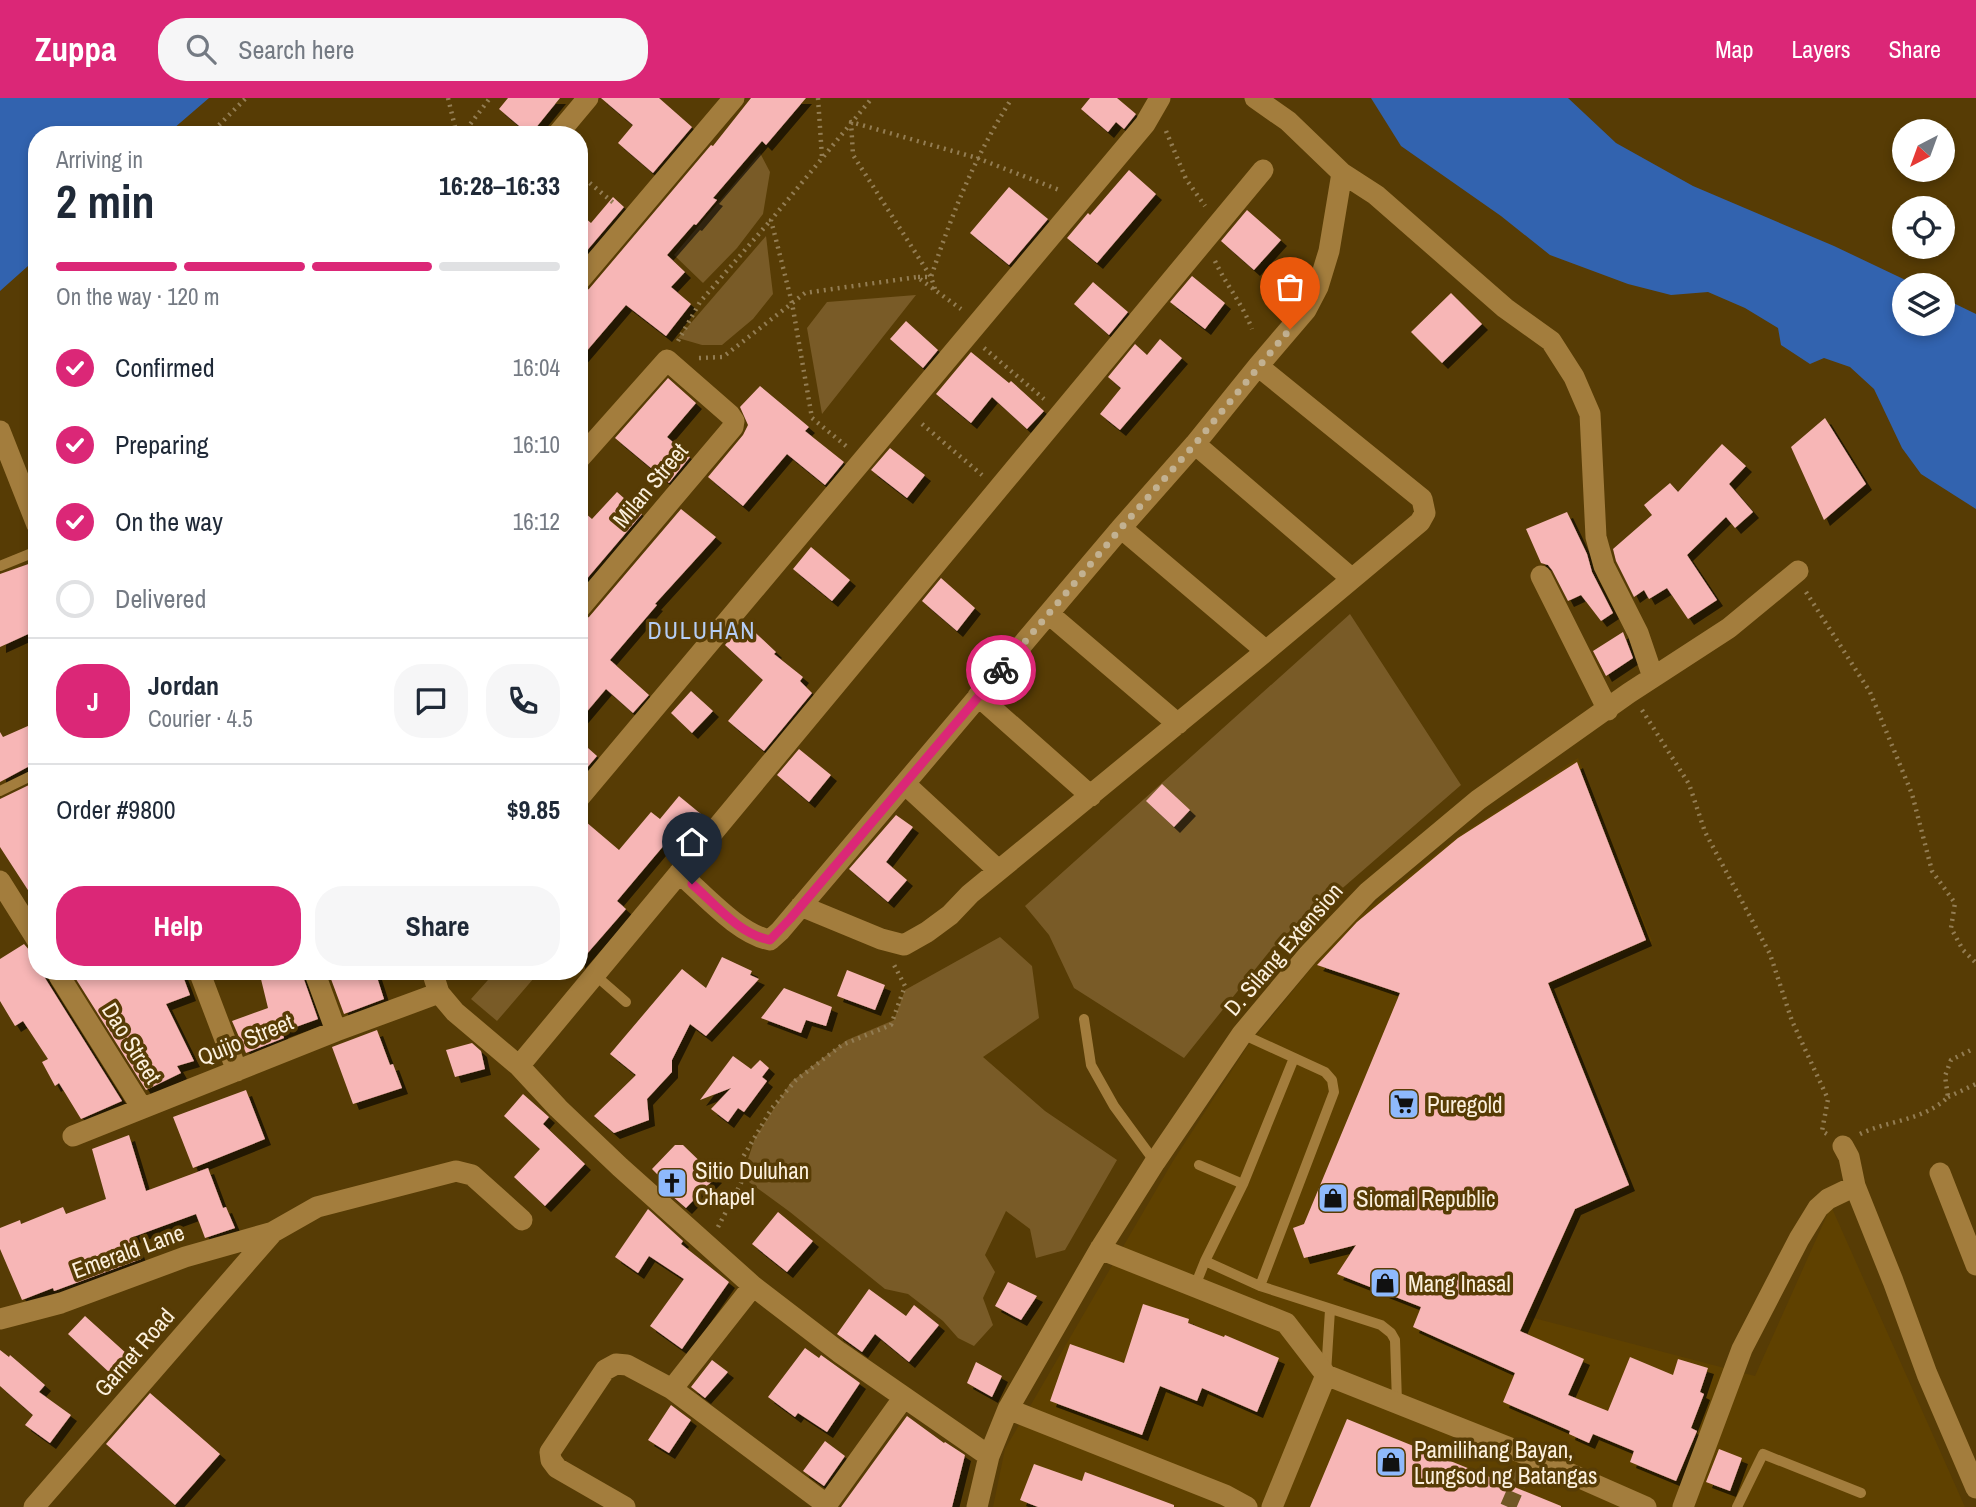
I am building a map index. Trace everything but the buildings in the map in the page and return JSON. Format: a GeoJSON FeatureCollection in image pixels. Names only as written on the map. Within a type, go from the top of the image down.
{"type":"FeatureCollection","features":[{"type":"Feature","properties":{"kind":"street"},"geometry":{"type":"LineString","coordinates":[[565,126],[588,98]]}},
{"type":"Feature","properties":{"kind":"street"},"geometry":{"type":"LineString","coordinates":[[588,271],[734,98]]}},
{"type":"Feature","properties":{"kind":"street"},"geometry":{"type":"LineString","coordinates":[[1255,98],[1288,121],[1342,173],[1376,195],[1505,308],[1551,341],[1574,377],[1590,414],[1596,537],[1604,566],[1638,633],[1653,677]]}},
{"type":"Feature","properties":{"kind":"street"},"geometry":{"type":"LineString","coordinates":[[588,787],[1145,124],[1160,101]]}},
{"type":"Feature","properties":{"kind":"street"},"geometry":{"type":"LineString","coordinates":[[519,1066],[1263,170]]}},
{"type":"Feature","properties":{"kind":"street"},"geometry":{"type":"LineString","coordinates":[[679,873],[741,927],[770,940],[1195,444],[1306,310],[1318,287],[1329,251],[1342,173]]}},
{"type":"Feature","properties":{"kind":"street"},"geometry":{"type":"LineString","coordinates":[[588,449],[667,360]]}},
{"type":"Feature","properties":{"kind":"street","name":"Milan Street"},"geometry":{"type":"LineString","coordinates":[[588,598],[733,427],[734,421],[730,415],[667,360]]}},
{"type":"Feature","properties":{"kind":"street"},"geometry":{"type":"LineString","coordinates":[[801,906],[881,939],[904,945],[927,932],[950,915],[998,870],[1420,522],[1425,513],[1422,499],[1258,366]]}},
{"type":"Feature","properties":{"kind":"street"},"geometry":{"type":"LineString","coordinates":[[0,431],[28,502]]}},
{"type":"Feature","properties":{"kind":"street"},"geometry":{"type":"LineString","coordinates":[[1195,444],[1351,578]]}},
{"type":"Feature","properties":{"kind":"street"},"geometry":{"type":"LineString","coordinates":[[1121,528],[1266,651]]}},
{"type":"Feature","properties":{"kind":"street","name":"D. Silang Extension"},"geometry":{"type":"LineString","coordinates":[[977,1507],[989,1456],[1008,1409],[1100,1249],[1242,1034],[1308,955],[1368,892],[1478,800],[1608,710],[1629,692],[1729,628],[1798,572]]}},
{"type":"Feature","properties":{"kind":"street"},"geometry":{"type":"LineString","coordinates":[[1541,576],[1608,710]]}},
{"type":"Feature","properties":{"kind":"street"},"geometry":{"type":"LineString","coordinates":[[1049,614],[1178,724]]}},
{"type":"Feature","properties":{"kind":"street"},"geometry":{"type":"LineString","coordinates":[[978,696],[1091,796]]}},
{"type":"Feature","properties":{"kind":"street"},"geometry":{"type":"LineString","coordinates":[[905,784],[998,870]]}},
{"type":"Feature","properties":{"kind":"street"},"geometry":{"type":"LineString","coordinates":[[0,881],[28,926]]}},
{"type":"Feature","properties":{"kind":"street","name":"Dao Street"},"geometry":{"type":"LineString","coordinates":[[62,980],[142,1108]]}},
{"type":"Feature","properties":{"kind":"street"},"geometry":{"type":"LineString","coordinates":[[202,980],[237,1071]]}},
{"type":"Feature","properties":{"kind":"street"},"geometry":{"type":"LineString","coordinates":[[317,980],[336,1031]]}},
{"type":"Feature","properties":{"kind":"street","name":"Quijo Street"},"geometry":{"type":"LineString","coordinates":[[73,1136],[336,1031],[429,980]]}},
{"type":"Feature","properties":{"kind":"street"},"geometry":{"type":"LineString","coordinates":[[436,980],[455,1012],[519,1066],[558,1108],[753,1286],[839,1353],[989,1456]]}},
{"type":"Feature","properties":{"kind":"street"},"geometry":{"type":"LineString","coordinates":[[1843,1146],[1849,1157],[1854,1186],[1927,1374],[1976,1488]]}},
{"type":"Feature","properties":{"kind":"street"},"geometry":{"type":"LineString","coordinates":[[274,1232],[317,1207],[456,1171],[472,1175],[522,1220]]}},
{"type":"Feature","properties":{"kind":"street"},"geometry":{"type":"LineString","coordinates":[[1940,1173],[1976,1265]]}},
{"type":"Feature","properties":{"kind":"street"},"geometry":{"type":"LineString","coordinates":[[1683,1507],[1742,1349],[1799,1239],[1818,1208],[1828,1199],[1854,1186]]}},
{"type":"Feature","properties":{"kind":"street","name":"Emerald Lane"},"geometry":{"type":"LineString","coordinates":[[0,1320],[61,1303],[185,1257],[274,1232]]}},
{"type":"Feature","properties":{"kind":"street","name":"Garnet Road"},"geometry":{"type":"LineString","coordinates":[[34,1507],[274,1232]]}},
{"type":"Feature","properties":{"kind":"street"},"geometry":{"type":"LineString","coordinates":[[1100,1249],[1286,1323],[1326,1375],[1646,1507]]}},
{"type":"Feature","properties":{"kind":"street"},"geometry":{"type":"LineString","coordinates":[[671,1389],[753,1286]]}},
{"type":"Feature","properties":{"kind":"street"},"geometry":{"type":"LineString","coordinates":[[625,1507],[556,1468],[550,1452],[606,1370],[617,1364],[627,1365],[671,1389],[826,1506],[904,1397]]}},
{"type":"Feature","properties":{"kind":"street"},"geometry":{"type":"LineString","coordinates":[[1272,1507],[1326,1375]]}},
{"type":"Feature","properties":{"kind":"street"},"geometry":{"type":"LineString","coordinates":[[1008,1409],[1225,1495],[1247,1507]]}},
{"type":"Feature","properties":{"kind":"lane"},"geometry":{"type":"LineString","coordinates":[[0,566],[28,555]]}},
{"type":"Feature","properties":{"kind":"lane"},"geometry":{"type":"LineString","coordinates":[[0,791],[28,777]]}},
{"type":"Feature","properties":{"kind":"lane"},"geometry":{"type":"LineString","coordinates":[[594,975],[626,1002]]}},
{"type":"Feature","properties":{"kind":"lane"},"geometry":{"type":"LineString","coordinates":[[1084,1019],[1091,1065],[1114,1106],[1155,1162]]}},
{"type":"Feature","properties":{"kind":"lane"},"geometry":{"type":"LineString","coordinates":[[1242,1034],[1325,1072],[1332,1080],[1334,1093],[1260,1286]]}},
{"type":"Feature","properties":{"kind":"lane"},"geometry":{"type":"LineString","coordinates":[[1195,1286],[1244,1184],[1294,1058]]}},
{"type":"Feature","properties":{"kind":"lane"},"geometry":{"type":"LineString","coordinates":[[1199,1165],[1244,1184]]}},
{"type":"Feature","properties":{"kind":"lane"},"geometry":{"type":"LineString","coordinates":[[1205,1261],[1260,1286],[1381,1325],[1395,1340],[1397,1403]]}},
{"type":"Feature","properties":{"kind":"lane"},"geometry":{"type":"LineString","coordinates":[[1326,1375],[1330,1310]]}},
{"type":"Feature","properties":{"kind":"lane"},"geometry":{"type":"LineString","coordinates":[[1737,1507],[1763,1454],[1861,1493]]}},
{"type":"Feature","properties":{"kind":"path"},"geometry":{"type":"LineString","coordinates":[[218,126],[246,98]]}},
{"type":"Feature","properties":{"kind":"path"},"geometry":{"type":"LineString","coordinates":[[448,98],[456,126]]}},
{"type":"Feature","properties":{"kind":"path"},"geometry":{"type":"LineString","coordinates":[[467,126],[490,98]]}},
{"type":"Feature","properties":{"kind":"path"},"geometry":{"type":"LineString","coordinates":[[818,98],[822,157]]}},
{"type":"Feature","properties":{"kind":"path"},"geometry":{"type":"LineString","coordinates":[[667,360],[700,302],[872,98]]}},
{"type":"Feature","properties":{"kind":"path"},"geometry":{"type":"LineString","coordinates":[[930,278],[953,209],[977,158],[1012,98]]}},
{"type":"Feature","properties":{"kind":"path"},"geometry":{"type":"LineString","coordinates":[[1160,101],[1169,141],[1186,179],[1219,224],[1211,253],[1221,274],[1242,304],[1252,328]]}},
{"type":"Feature","properties":{"kind":"path"},"geometry":{"type":"LineString","coordinates":[[850,122],[977,158],[1082,199]]}},
{"type":"Feature","properties":{"kind":"path"},"geometry":{"type":"LineString","coordinates":[[850,122],[853,155],[935,289]]}},
{"type":"Feature","properties":{"kind":"path"},"geometry":{"type":"LineString","coordinates":[[588,181],[634,219]]}},
{"type":"Feature","properties":{"kind":"path"},"geometry":{"type":"LineString","coordinates":[[771,220],[792,303],[812,418],[863,460]]}},
{"type":"Feature","properties":{"kind":"path"},"geometry":{"type":"LineString","coordinates":[[667,360],[723,357],[805,293],[917,277],[930,278]]}},
{"type":"Feature","properties":{"kind":"path"},"geometry":{"type":"LineString","coordinates":[[917,277],[935,289],[1061,413]]}},
{"type":"Feature","properties":{"kind":"path"},"geometry":{"type":"LineString","coordinates":[[906,409],[998,489]]}},
{"type":"Feature","properties":{"kind":"path"},"geometry":{"type":"LineString","coordinates":[[1798,572],[1801,585],[1870,692],[1912,794],[1932,871],[1955,902],[1951,928],[1963,950],[1975,962]]}},
{"type":"Feature","properties":{"kind":"path"},"geometry":{"type":"LineString","coordinates":[[1629,692],[1689,784],[1705,832],[1770,954],[1792,1021],[1828,1099],[1822,1130],[1843,1146],[1862,1132],[1911,1119],[1939,1107],[1948,1097],[1976,1084]]}},
{"type":"Feature","properties":{"kind":"path"},"geometry":{"type":"LineString","coordinates":[[707,1246],[741,1183],[743,1157],[772,1108],[796,1080],[842,1045],[891,1025],[905,986],[892,965],[904,945]]}},
{"type":"Feature","properties":{"kind":"path"},"geometry":{"type":"LineString","coordinates":[[1948,1097],[1945,1076],[1951,1060],[1973,1049]]}},
{"type":"Feature","properties":{"kind":"shaded area"},"geometry":{"type":"Polygon","coordinates":[[[760,153],[770,172],[763,214],[737,248],[703,283],[674,255],[760,153]]]}},
{"type":"Feature","properties":{"kind":"shaded area"},"geometry":{"type":"Polygon","coordinates":[[[766,236],[773,294],[753,319],[722,345],[702,345],[678,338],[766,236]]]}},
{"type":"Feature","properties":{"kind":"shaded area"},"geometry":{"type":"Polygon","coordinates":[[[916,295],[822,414],[807,328],[827,302],[916,295]]]}},
{"type":"Feature","properties":{"kind":"shaded area"},"geometry":{"type":"Polygon","coordinates":[[[1350,614],[1461,785],[1269,952],[1184,1058],[1074,988],[1049,935],[1025,906],[1350,614]]]}},
{"type":"Feature","properties":{"kind":"shaded area"},"geometry":{"type":"Polygon","coordinates":[[[1578,758],[1652,941],[1551,985],[1631,1188],[1579,1211],[1530,1317],[1755,1376],[1831,1206],[1965,1507],[993,1507],[1005,1449],[1173,1161],[1247,1047],[1344,928],[1457,837],[1578,758]]]}},
{"type":"Feature","properties":{"kind":"shaded area"},"geometry":{"type":"Polygon","coordinates":[[[1000,937],[1032,966],[1039,1018],[983,1057],[1045,1111],[1117,1160],[1065,1250],[1036,1258],[1030,1229],[1006,1211],[985,1255],[995,1272],[983,1298],[993,1325],[974,1346],[958,1338],[943,1321],[908,1294],[885,1289],[742,1177],[755,1138],[791,1082],[847,1040],[894,1020],[905,990],[1000,937]]]}},
{"type":"Feature","properties":{"kind":"shaded area"},"geometry":{"type":"Polygon","coordinates":[[[488,980],[532,980],[497,1021],[471,999],[488,980]]]}},
{"type":"Feature","properties":{"kind":"water"},"geometry":{"type":"Polygon","coordinates":[[[0,98],[209,98],[176,126],[28,126],[28,266],[0,291],[0,98]]]}},
{"type":"Feature","properties":{"kind":"water"},"geometry":{"type":"Polygon","coordinates":[[[1371,98],[1568,98],[1616,143],[1693,186],[1892,274],[1892,336],[1955,336],[1955,304],[1976,314],[1976,509],[1921,474],[1902,448],[1874,389],[1850,367],[1824,358],[1810,364],[1781,345],[1778,328],[1745,308],[1708,292],[1671,295],[1628,284],[1550,255],[1501,216],[1401,146],[1371,98]]]}},
{"type":"Feature","properties":{"kind":"tunnel"},"geometry":{"type":"LineString","coordinates":[[1508,1507],[1530,1456]]}},
{"type":"Feature","properties":{"kind":"way so far"},"geometry":{"type":"LineString","coordinates":[[1001,670],[1290,329]]}},
{"type":"Feature","properties":{"kind":"place","name":"Puregold"},"geometry":{"type":"Point","coordinates":[1404,1104]}},
{"type":"Feature","properties":{"kind":"place","name":"Sitio Duluhan Chapel"},"geometry":{"type":"Point","coordinates":[672,1183]}},
{"type":"Feature","properties":{"kind":"place","name":"Siomai Republic"},"geometry":{"type":"Point","coordinates":[1333,1198]}},
{"type":"Feature","properties":{"kind":"place","name":"Mang Inasal"},"geometry":{"type":"Point","coordinates":[1385,1283]}},
{"type":"Feature","properties":{"kind":"place","name":"Pamilihang Bayan, Lungsod ng Batangas"},"geometry":{"type":"Point","coordinates":[1391,1462]}},
{"type":"Feature","properties":{"kind":"district","name":"DULUHAN"},"geometry":{"type":"Point","coordinates":[702,630]}},
{"type":"Feature","properties":{"kind":"route"},"geometry":{"type":"LineString","coordinates":[[692,884],[741,927],[770,940],[1001,670]]}}]}
